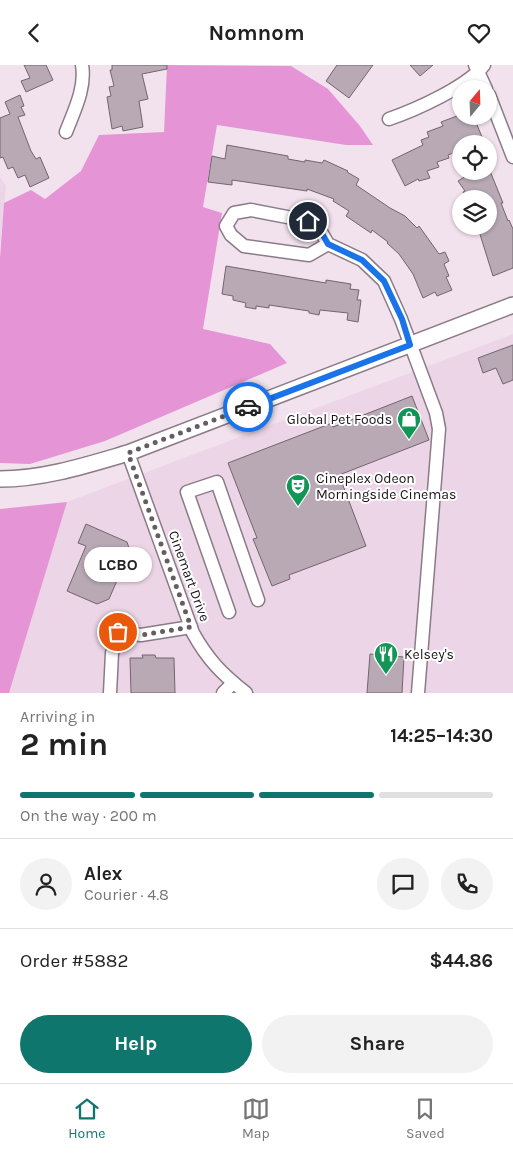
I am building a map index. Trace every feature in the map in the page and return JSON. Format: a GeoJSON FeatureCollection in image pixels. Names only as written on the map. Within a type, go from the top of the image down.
{"type":"FeatureCollection","features":[{"type":"Feature","properties":{"kind":"main road"},"geometry":{"type":"LineString","coordinates":[[0,479],[13,479],[68,471],[128,453],[513,305]]}},
{"type":"Feature","properties":{"kind":"street"},"geometry":{"type":"LineString","coordinates":[[66,132],[78,99],[82,79],[82,65]]}},
{"type":"Feature","properties":{"kind":"street"},"geometry":{"type":"LineString","coordinates":[[389,119],[417,109],[464,82],[479,67],[483,80]]}},
{"type":"Feature","properties":{"kind":"street"},"geometry":{"type":"LineString","coordinates":[[498,118],[513,157]]}},
{"type":"Feature","properties":{"kind":"street"},"geometry":{"type":"LineString","coordinates":[[328,244],[309,255],[244,246],[231,235],[226,226],[234,213],[251,210],[308,221],[320,230],[328,244],[362,260],[384,281],[402,319],[436,413],[439,429],[418,693]]}},
{"type":"Feature","properties":{"kind":"street","name":"Cinemart Drive"},"geometry":{"type":"LineString","coordinates":[[128,453],[191,627],[206,655],[233,683],[246,693]]}},
{"type":"Feature","properties":{"kind":"street"},"geometry":{"type":"LineString","coordinates":[[229,611],[187,493],[217,482],[258,600]]}},
{"type":"Feature","properties":{"kind":"street"},"geometry":{"type":"LineString","coordinates":[[110,693],[112,653],[118,632],[141,635],[191,627]]}},
{"type":"Feature","properties":{"kind":"street"},"geometry":{"type":"LineString","coordinates":[[224,693],[233,683]]}},
{"type":"Feature","properties":{"kind":"shaded area"},"geometry":{"type":"Polygon","coordinates":[[[167,65],[291,66],[328,89],[360,126],[373,145],[346,145],[217,125],[203,207],[222,213],[203,329],[270,344],[287,363],[105,441],[30,464],[0,463],[0,258],[4,203],[31,190],[45,199],[81,171],[99,135],[164,132],[167,65]]]}},
{"type":"Feature","properties":{"kind":"shaded area"},"geometry":{"type":"Polygon","coordinates":[[[0,177],[6,186],[0,248],[0,177]]]}},
{"type":"Feature","properties":{"kind":"shaded area"},"geometry":{"type":"Polygon","coordinates":[[[513,334],[513,693],[9,693],[67,502],[513,334]]]}},
{"type":"Feature","properties":{"kind":"shaded area"},"geometry":{"type":"Polygon","coordinates":[[[67,502],[9,693],[0,693],[0,509],[67,502]]]}},
{"type":"Feature","properties":{"kind":"building"},"geometry":{"type":"Polygon","coordinates":[[[24,65],[46,65],[53,80],[26,92],[21,81],[30,78],[24,65]]]}},
{"type":"Feature","properties":{"kind":"building"},"geometry":{"type":"Polygon","coordinates":[[[112,65],[167,65],[167,69],[142,74],[148,99],[139,101],[143,127],[123,131],[122,126],[112,129],[107,97],[111,96],[109,87],[114,86],[110,70],[112,70],[112,65]]]}},
{"type":"Feature","properties":{"kind":"building"},"geometry":{"type":"Polygon","coordinates":[[[337,65],[373,65],[349,98],[326,81],[337,65]]]}},
{"type":"Feature","properties":{"kind":"building"},"geometry":{"type":"Polygon","coordinates":[[[410,65],[433,65],[420,76],[410,65]]]}},
{"type":"Feature","properties":{"kind":"building"},"geometry":{"type":"Polygon","coordinates":[[[20,95],[24,106],[21,107],[25,115],[18,117],[31,151],[36,159],[40,157],[49,178],[30,187],[25,175],[18,178],[13,167],[8,169],[3,157],[0,158],[0,118],[10,114],[5,102],[20,95]]]}},
{"type":"Feature","properties":{"kind":"building"},"geometry":{"type":"Polygon","coordinates":[[[452,118],[452,125],[477,125],[481,135],[452,135],[452,153],[448,155],[449,158],[437,162],[439,167],[427,171],[430,178],[419,181],[418,179],[405,186],[392,160],[423,145],[421,140],[429,137],[427,132],[443,126],[441,122],[452,118]]]}},
{"type":"Feature","properties":{"kind":"building"},"geometry":{"type":"Polygon","coordinates":[[[227,145],[288,156],[288,159],[305,162],[305,160],[322,163],[324,160],[348,171],[359,179],[356,185],[405,216],[417,228],[419,226],[439,254],[445,252],[449,261],[444,264],[449,276],[446,277],[452,290],[437,296],[435,292],[423,298],[413,274],[399,254],[388,242],[372,230],[371,233],[346,216],[349,211],[333,201],[334,199],[307,189],[307,191],[232,180],[232,185],[208,182],[212,156],[225,159],[227,145]]]}},
{"type":"Feature","properties":{"kind":"building"},"geometry":{"type":"Polygon","coordinates":[[[494,180],[508,221],[513,229],[513,268],[493,276],[480,235],[497,235],[497,190],[464,190],[458,181],[494,180]]]}},
{"type":"Feature","properties":{"kind":"building"},"geometry":{"type":"Polygon","coordinates":[[[226,266],[326,283],[326,280],[351,284],[350,289],[359,290],[357,300],[361,300],[358,322],[347,320],[348,313],[320,310],[319,315],[309,313],[309,311],[269,305],[269,308],[256,306],[256,309],[245,307],[246,303],[233,300],[233,296],[222,294],[226,266]]]}},
{"type":"Feature","properties":{"kind":"building"},"geometry":{"type":"Polygon","coordinates":[[[513,345],[513,380],[503,384],[496,368],[483,373],[478,358],[513,345]]]}},
{"type":"Feature","properties":{"kind":"building","name":"Cineplex Odeon Morningside Cinemas"},"geometry":{"type":"Polygon","coordinates":[[[412,396],[429,440],[339,475],[366,546],[289,575],[290,579],[272,586],[253,539],[257,538],[228,463],[332,423],[333,427],[412,396]]]}},
{"type":"Feature","properties":{"kind":"building"},"geometry":{"type":"Polygon","coordinates":[[[86,524],[127,542],[130,551],[109,599],[97,604],[67,591],[86,546],[78,543],[86,524]]]}},
{"type":"Feature","properties":{"kind":"building","name":"Kelsey's"},"geometry":{"type":"Polygon","coordinates":[[[370,654],[404,657],[402,693],[367,693],[370,654]]]}},
{"type":"Feature","properties":{"kind":"building"},"geometry":{"type":"Polygon","coordinates":[[[142,655],[155,655],[156,658],[174,658],[175,693],[131,693],[130,658],[143,658],[142,655]]]}},
{"type":"Feature","properties":{"kind":"way so far"},"geometry":{"type":"LineString","coordinates":[[118,632],[141,635],[191,627],[128,453],[248,407]]}},
{"type":"Feature","properties":{"kind":"place","name":"Global Pet Foods"},"geometry":{"type":"Point","coordinates":[409,440]}},
{"type":"Feature","properties":{"kind":"place","name":"Cineplex Odeon Morningside Cinemas"},"geometry":{"type":"Point","coordinates":[298,507]}},
{"type":"Feature","properties":{"kind":"place","name":"LCBO"},"geometry":{"type":"Point","coordinates":[118,632]}},
{"type":"Feature","properties":{"kind":"place","name":"Kelsey's"},"geometry":{"type":"Point","coordinates":[386,675]}},
{"type":"Feature","properties":{"kind":"route"},"geometry":{"type":"LineString","coordinates":[[248,407],[410,345],[402,319],[384,281],[362,260],[328,244],[320,230],[308,221]]}}]}
